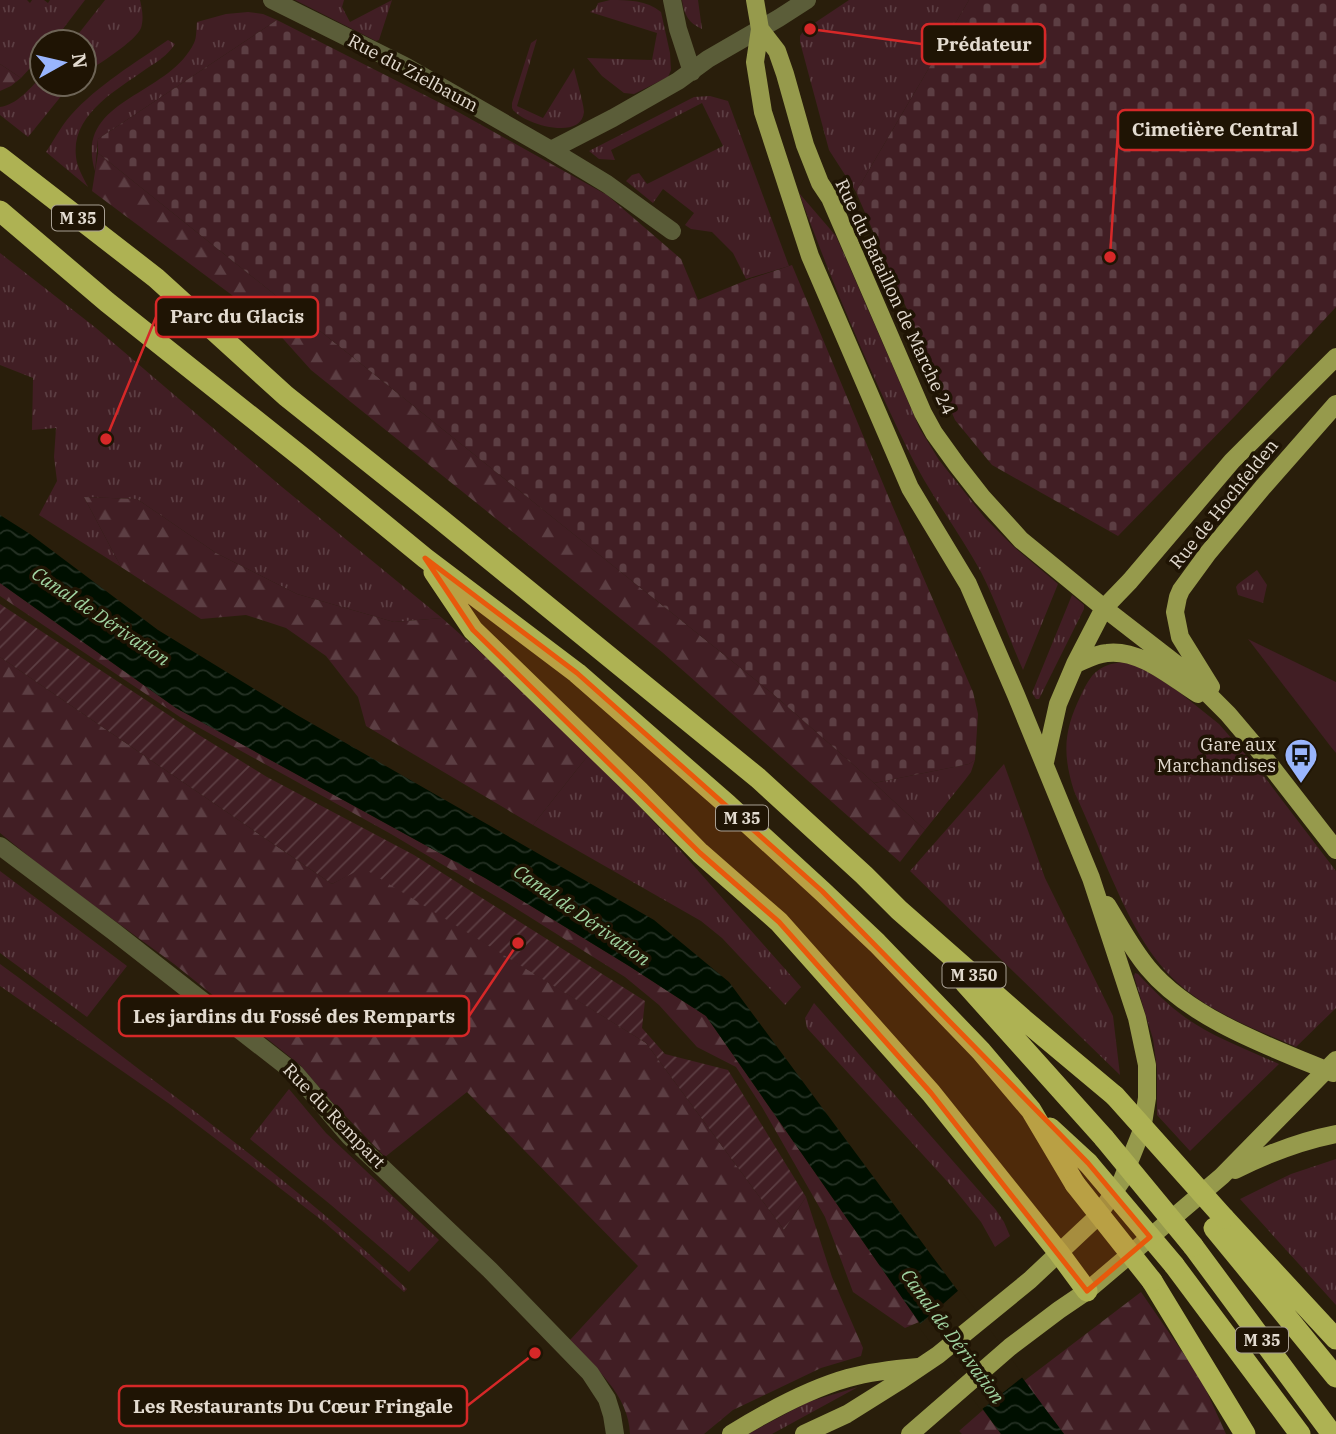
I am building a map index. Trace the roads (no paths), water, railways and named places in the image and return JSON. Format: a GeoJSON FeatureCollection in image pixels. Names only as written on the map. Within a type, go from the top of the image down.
{"type":"FeatureCollection","features":[{"type":"Feature","properties":{"kind":"highway","name":"M 35"},"geometry":{"type":"LineString","coordinates":[[0,158],[156,278],[286,396],[758,778],[864,875],[900,910],[1104,1138],[1193,1247],[1332,1434]]}},
{"type":"Feature","properties":{"kind":"highway","name":"M 35"},"geometry":{"type":"LineString","coordinates":[[0,211],[107,302],[425,558],[577,673],[822,891],[877,943],[981,1051],[1031,1110],[1088,1163],[1174,1265],[1300,1434]]}},
{"type":"Feature","properties":{"kind":"highway"},"geometry":{"type":"LineString","coordinates":[[425,558],[473,630],[700,853],[779,922],[931,1093],[1087,1291]]}},
{"type":"Feature","properties":{"kind":"highway","name":"M 350"},"geometry":{"type":"LineString","coordinates":[[900,910],[1048,1040],[1113,1104],[1219,1223],[1336,1377]]}},
{"type":"Feature","properties":{"kind":"highway"},"geometry":{"type":"LineString","coordinates":[[1031,1110],[1075,1184],[1152,1281],[1245,1434]]}},
{"type":"Feature","properties":{"kind":"highway"},"geometry":{"type":"LineString","coordinates":[[1219,1223],[1336,1339]]}},
{"type":"Feature","properties":{"kind":"main road"},"geometry":{"type":"LineString","coordinates":[[755,0],[760,29],[755,62],[763,112],[810,256],[910,488],[968,584],[1045,762],[1091,878],[1136,1018],[1147,1065],[1147,1098],[1142,1130],[1122,1180],[1097,1217],[1030,1280],[938,1355],[847,1414],[804,1434]]}},
{"type":"Feature","properties":{"kind":"main road","name":"Rue du Bataillon de Marche 24"},"geometry":{"type":"LineString","coordinates":[[760,29],[777,51],[805,145],[820,183],[830,198],[934,433],[957,465],[1021,540],[1184,670],[1227,713]]}},
{"type":"Feature","properties":{"kind":"main road","name":"Rue de Hochfelden"},"geometry":{"type":"LineString","coordinates":[[1045,762],[1058,704],[1104,608],[1130,582],[1232,461],[1336,358]]}},
{"type":"Feature","properties":{"kind":"main road","name":"Rue de Hochfelden"},"geometry":{"type":"LineString","coordinates":[[1227,713],[1180,637],[1175,612],[1178,597],[1185,583],[1208,553],[1336,404]]}},
{"type":"Feature","properties":{"kind":"main road"},"geometry":{"type":"LineString","coordinates":[[1075,664],[1105,653],[1124,653],[1139,657],[1227,713],[1336,850]]}},
{"type":"Feature","properties":{"kind":"main road"},"geometry":{"type":"LineString","coordinates":[[910,1434],[1010,1347],[1087,1291],[1222,1176],[1333,1068],[1205,1016],[1173,992],[1148,968],[1091,878]]}},
{"type":"Feature","properties":{"kind":"main road"},"geometry":{"type":"LineString","coordinates":[[1222,1176],[1268,1154],[1310,1139],[1336,1134]]}},
{"type":"Feature","properties":{"kind":"main road"},"geometry":{"type":"LineString","coordinates":[[731,1434],[751,1421],[850,1377],[921,1366]]}},
{"type":"Feature","properties":{"kind":"street","name":"Rue du Zielbaum"},"geometry":{"type":"LineString","coordinates":[[272,0],[405,66],[551,150],[607,184],[671,231]]}},
{"type":"Feature","properties":{"kind":"street"},"geometry":{"type":"LineString","coordinates":[[672,0],[692,72]]}},
{"type":"Feature","properties":{"kind":"street"},"geometry":{"type":"LineString","coordinates":[[551,150],[692,72],[718,52],[807,0]]}},
{"type":"Feature","properties":{"kind":"street","name":"Rue du Rempart"},"geometry":{"type":"LineString","coordinates":[[0,846],[114,931],[296,1074],[349,1136],[498,1277],[590,1373],[607,1399],[615,1434]]}},
{"type":"Feature","properties":{"kind":"water","name":"Canal de Dérivation"},"geometry":{"type":"Polygon","coordinates":[[[0,515],[30,534],[158,630],[297,715],[654,920],[729,982],[1064,1434],[1001,1434],[919,1322],[706,1016],[485,878],[176,708],[0,583],[0,515]]]}},
{"type":"Feature","properties":{"kind":"place","name":"Prédateur"},"geometry":{"type":"Point","coordinates":[810,29]}},
{"type":"Feature","properties":{"kind":"place","name":"Cimetière Central"},"geometry":{"type":"Point","coordinates":[1110,257]}},
{"type":"Feature","properties":{"kind":"place","name":"Parc du Glacis"},"geometry":{"type":"Point","coordinates":[106,439]}},
{"type":"Feature","properties":{"kind":"place","name":"Gare aux Marchandises"},"geometry":{"type":"Point","coordinates":[1301,785]}},
{"type":"Feature","properties":{"kind":"place","name":"Les jardins du Fossé des Remparts"},"geometry":{"type":"Point","coordinates":[518,943]}},
{"type":"Feature","properties":{"kind":"place","name":"Les Restaurants Du Cœur Fringale"},"geometry":{"type":"Point","coordinates":[535,1353]}}]}
